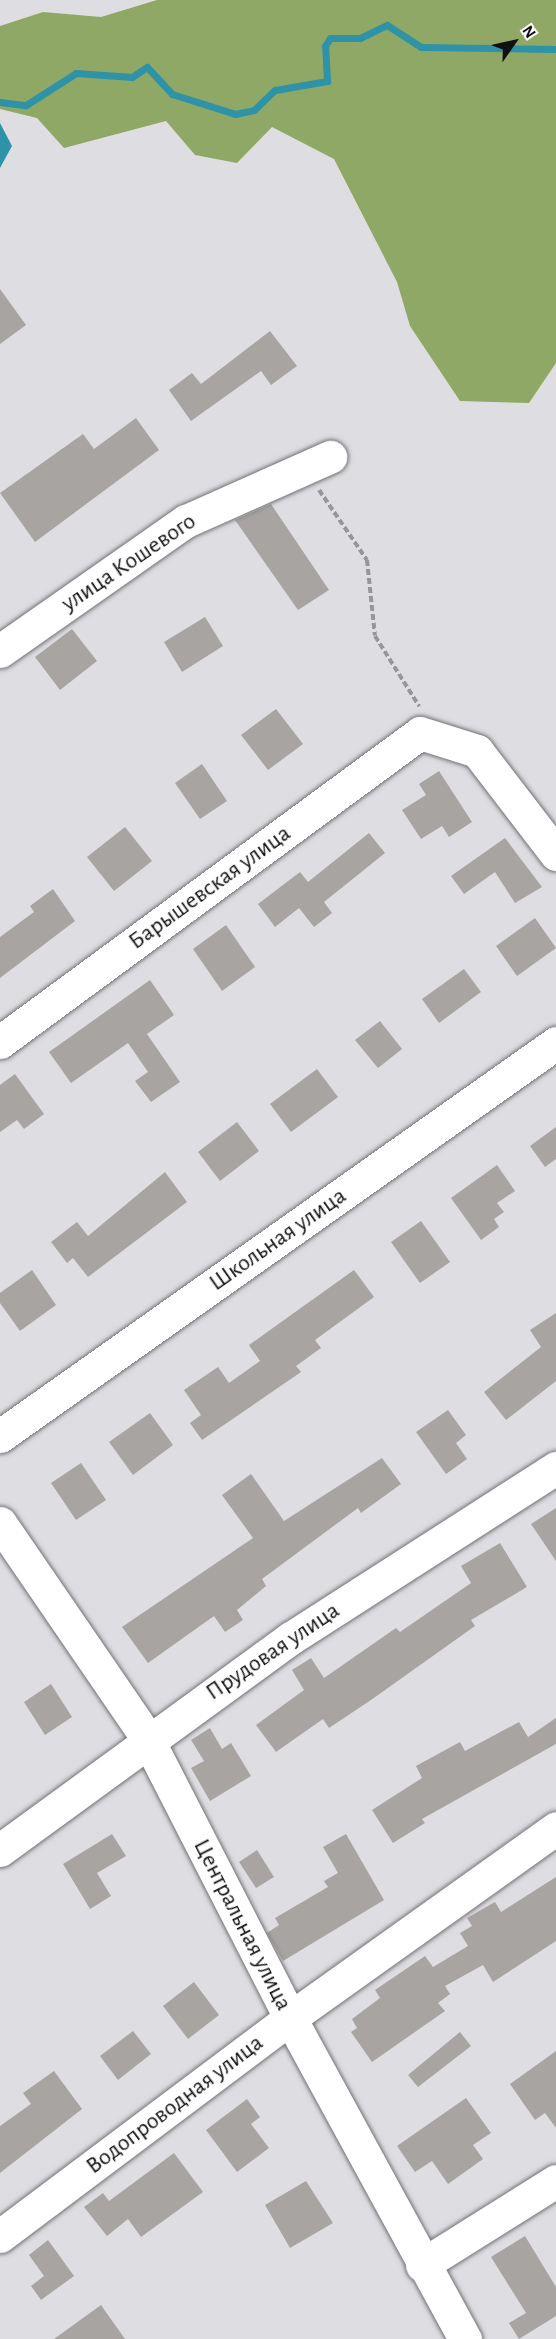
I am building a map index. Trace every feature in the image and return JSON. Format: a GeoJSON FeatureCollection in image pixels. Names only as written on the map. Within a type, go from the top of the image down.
{"type":"FeatureCollection","features":[{"type":"Feature","properties":{"kind":"street","name":"улица Кошевого"},"geometry":{"type":"LineString","coordinates":[[0,651],[186,521],[316,463]]}},
{"type":"Feature","properties":{"kind":"street"},"geometry":{"type":"LineString","coordinates":[[424,734],[477,751],[556,854]]}},
{"type":"Feature","properties":{"kind":"street","name":"Барышевская улица"},"geometry":{"type":"LineString","coordinates":[[0,1042],[424,734]]}},
{"type":"Feature","properties":{"kind":"street","name":"Школьная улица"},"geometry":{"type":"LineString","coordinates":[[0,1436],[556,1043]]}},
{"type":"Feature","properties":{"kind":"street","name":"Прудовая улица"},"geometry":{"type":"LineString","coordinates":[[0,1850],[147,1738],[556,1468]]}},
{"type":"Feature","properties":{"kind":"street","name":"Центральная улица"},"geometry":{"type":"LineString","coordinates":[[0,1523],[147,1738],[290,2018],[422,2265],[465,2339]]}},
{"type":"Feature","properties":{"kind":"street","name":"Водопроводная улица"},"geometry":{"type":"LineString","coordinates":[[0,2236],[290,2018],[556,1828]]}},
{"type":"Feature","properties":{"kind":"street"},"geometry":{"type":"LineString","coordinates":[[422,2265],[556,2181]]}},
{"type":"Feature","properties":{"kind":"path"},"geometry":{"type":"LineString","coordinates":[[316,463],[367,560],[375,636],[416,696],[424,734]]}},
{"type":"Feature","properties":{"kind":"green space"},"geometry":{"type":"Polygon","coordinates":[[[157,0],[556,0],[556,363],[529,403],[460,401],[410,326],[397,282],[334,159],[272,127],[237,163],[195,155],[166,121],[64,148],[37,118],[0,109],[0,26],[43,12],[101,17],[157,0]]]}},
{"type":"Feature","properties":{"kind":"water"},"geometry":{"type":"Polygon","coordinates":[[[0,123],[12,146],[0,168],[0,123]]]}},
{"type":"Feature","properties":{"kind":"building"},"geometry":{"type":"Polygon","coordinates":[[[0,289],[26,325],[0,344],[0,289]]]}},
{"type":"Feature","properties":{"kind":"building"},"geometry":{"type":"Polygon","coordinates":[[[270,331],[297,366],[271,385],[261,371],[191,421],[169,390],[192,373],[201,384],[270,331]]]}},
{"type":"Feature","properties":{"kind":"building"},"geometry":{"type":"Polygon","coordinates":[[[136,418],[159,450],[35,542],[0,493],[83,434],[94,449],[136,418]]]}},
{"type":"Feature","properties":{"kind":"building"},"geometry":{"type":"Polygon","coordinates":[[[271,504],[329,590],[298,610],[235,520],[271,504]]]}},
{"type":"Feature","properties":{"kind":"building"},"geometry":{"type":"Polygon","coordinates":[[[205,617],[223,646],[182,672],[164,642],[205,617]]]}},
{"type":"Feature","properties":{"kind":"building"},"geometry":{"type":"Polygon","coordinates":[[[72,629],[97,661],[60,690],[35,657],[72,629]]]}},
{"type":"Feature","properties":{"kind":"building"},"geometry":{"type":"Polygon","coordinates":[[[276,709],[303,744],[268,770],[241,735],[276,709]]]}},
{"type":"Feature","properties":{"kind":"building"},"geometry":{"type":"Polygon","coordinates":[[[202,764],[227,801],[200,819],[175,783],[202,764]]]}},
{"type":"Feature","properties":{"kind":"building"},"geometry":{"type":"Polygon","coordinates":[[[439,771],[472,822],[449,837],[442,826],[421,839],[402,810],[426,795],[419,784],[439,771]]]}},
{"type":"Feature","properties":{"kind":"building"},"geometry":{"type":"Polygon","coordinates":[[[125,827],[152,861],[114,891],[87,857],[125,827]]]}},
{"type":"Feature","properties":{"kind":"building"},"geometry":{"type":"Polygon","coordinates":[[[369,833],[385,853],[324,902],[332,913],[314,927],[299,908],[275,927],[258,904],[300,872],[308,882],[369,833]]]}},
{"type":"Feature","properties":{"kind":"building"},"geometry":{"type":"Polygon","coordinates":[[[505,838],[542,887],[515,903],[495,872],[464,894],[451,876],[505,838]]]}},
{"type":"Feature","properties":{"kind":"building"},"geometry":{"type":"Polygon","coordinates":[[[53,889],[75,921],[0,978],[0,937],[34,912],[30,906],[53,889]]]}},
{"type":"Feature","properties":{"kind":"building"},"geometry":{"type":"Polygon","coordinates":[[[535,918],[556,948],[517,976],[496,946],[535,918]]]}},
{"type":"Feature","properties":{"kind":"building"},"geometry":{"type":"Polygon","coordinates":[[[226,925],[255,967],[222,991],[193,949],[226,925]]]}},
{"type":"Feature","properties":{"kind":"building"},"geometry":{"type":"Polygon","coordinates":[[[464,969],[481,992],[439,1023],[422,999],[464,969]]]}},
{"type":"Feature","properties":{"kind":"building"},"geometry":{"type":"Polygon","coordinates":[[[150,980],[174,1015],[147,1034],[180,1082],[151,1102],[135,1081],[148,1072],[128,1043],[71,1083],[49,1052],[150,980]]]}},
{"type":"Feature","properties":{"kind":"building"},"geometry":{"type":"Polygon","coordinates":[[[380,1021],[402,1049],[378,1068],[355,1040],[380,1021]]]}},
{"type":"Feature","properties":{"kind":"building"},"geometry":{"type":"Polygon","coordinates":[[[317,1069],[338,1097],[291,1132],[270,1104],[317,1069]]]}},
{"type":"Feature","properties":{"kind":"building"},"geometry":{"type":"Polygon","coordinates":[[[15,1074],[44,1114],[24,1129],[17,1120],[0,1132],[0,1085],[15,1074]]]}},
{"type":"Feature","properties":{"kind":"building"},"geometry":{"type":"Polygon","coordinates":[[[237,1122],[259,1151],[220,1181],[198,1152],[237,1122]]]}},
{"type":"Feature","properties":{"kind":"building"},"geometry":{"type":"Polygon","coordinates":[[[556,1127],[556,1159],[545,1167],[530,1146],[556,1127]]]}},
{"type":"Feature","properties":{"kind":"building"},"geometry":{"type":"Polygon","coordinates":[[[497,1165],[515,1191],[497,1203],[504,1212],[494,1219],[499,1227],[481,1240],[451,1198],[497,1165]]]}},
{"type":"Feature","properties":{"kind":"building"},"geometry":{"type":"Polygon","coordinates":[[[165,1172],[187,1202],[88,1277],[73,1258],[67,1263],[51,1242],[77,1222],[88,1236],[165,1172]]]}},
{"type":"Feature","properties":{"kind":"building"},"geometry":{"type":"Polygon","coordinates":[[[421,1221],[450,1262],[420,1283],[391,1242],[421,1221]]]}},
{"type":"Feature","properties":{"kind":"building"},"geometry":{"type":"Polygon","coordinates":[[[32,1270],[56,1305],[20,1331],[0,1303],[0,1293],[32,1270]]]}},
{"type":"Feature","properties":{"kind":"building"},"geometry":{"type":"Polygon","coordinates":[[[354,1270],[374,1297],[315,1340],[321,1348],[296,1366],[301,1372],[202,1440],[190,1423],[201,1415],[184,1390],[218,1367],[229,1383],[260,1361],[249,1345],[354,1270]]]}},
{"type":"Feature","properties":{"kind":"building"},"geometry":{"type":"Polygon","coordinates":[[[556,1313],[556,1381],[506,1420],[484,1392],[541,1347],[530,1330],[556,1313]]]}},
{"type":"Feature","properties":{"kind":"building"},"geometry":{"type":"Polygon","coordinates":[[[448,1410],[466,1435],[456,1443],[467,1459],[446,1474],[416,1432],[448,1410]]]}},
{"type":"Feature","properties":{"kind":"building"},"geometry":{"type":"Polygon","coordinates":[[[150,1413],[173,1445],[133,1475],[109,1442],[150,1413]]]}},
{"type":"Feature","properties":{"kind":"building"},"geometry":{"type":"Polygon","coordinates":[[[382,1458],[401,1484],[361,1513],[358,1508],[262,1579],[266,1586],[237,1610],[243,1620],[225,1632],[214,1616],[148,1663],[122,1627],[253,1538],[222,1495],[251,1474],[284,1521],[382,1458]]]}},
{"type":"Feature","properties":{"kind":"building"},"geometry":{"type":"Polygon","coordinates":[[[81,1463],[106,1500],[76,1520],[51,1483],[81,1463]]]}},
{"type":"Feature","properties":{"kind":"building"},"geometry":{"type":"Polygon","coordinates":[[[556,1508],[556,1561],[531,1524],[556,1508]]]}},
{"type":"Feature","properties":{"kind":"building"},"geometry":{"type":"Polygon","coordinates":[[[500,1543],[527,1587],[471,1620],[475,1626],[329,1728],[323,1719],[276,1752],[256,1725],[304,1690],[292,1670],[311,1658],[324,1678],[396,1628],[400,1632],[471,1583],[461,1566],[500,1543]]]}},
{"type":"Feature","properties":{"kind":"building"},"geometry":{"type":"Polygon","coordinates":[[[51,1684],[72,1717],[45,1735],[24,1702],[51,1684]]]}},
{"type":"Feature","properties":{"kind":"building"},"geometry":{"type":"Polygon","coordinates":[[[556,1718],[556,1744],[422,1819],[425,1823],[393,1843],[372,1810],[422,1778],[416,1766],[460,1742],[465,1751],[519,1722],[528,1737],[556,1718]]]}},
{"type":"Feature","properties":{"kind":"building"},"geometry":{"type":"Polygon","coordinates":[[[210,1728],[222,1749],[231,1743],[251,1776],[210,1801],[191,1768],[204,1761],[191,1740],[210,1728]]]}},
{"type":"Feature","properties":{"kind":"building"},"geometry":{"type":"Polygon","coordinates":[[[112,1834],[126,1856],[97,1873],[111,1896],[90,1909],[63,1864],[112,1834]]]}},
{"type":"Feature","properties":{"kind":"building"},"geometry":{"type":"Polygon","coordinates":[[[346,1834],[384,1900],[283,1961],[267,1933],[279,1925],[275,1918],[328,1887],[324,1881],[338,1873],[323,1847],[346,1834]]]}},
{"type":"Feature","properties":{"kind":"building"},"geometry":{"type":"Polygon","coordinates":[[[257,1850],[274,1877],[256,1888],[239,1862],[257,1850]]]}},
{"type":"Feature","properties":{"kind":"building"},"geometry":{"type":"Polygon","coordinates":[[[556,1877],[556,1941],[493,1982],[483,1965],[445,1986],[450,1994],[438,2003],[445,2011],[372,2062],[351,2032],[357,2028],[352,2019],[380,1998],[375,1990],[425,1956],[433,1967],[468,1946],[460,1933],[472,1926],[467,1918],[495,1902],[501,1912],[556,1877]]]}},
{"type":"Feature","properties":{"kind":"building"},"geometry":{"type":"Polygon","coordinates":[[[194,1982],[219,2015],[188,2039],[163,2006],[194,1982]]]}},
{"type":"Feature","properties":{"kind":"building"},"geometry":{"type":"Polygon","coordinates":[[[133,2031],[151,2054],[118,2080],[100,2056],[133,2031]]]}},
{"type":"Feature","properties":{"kind":"building"},"geometry":{"type":"Polygon","coordinates":[[[460,2032],[471,2046],[418,2087],[408,2075],[460,2032]]]}},
{"type":"Feature","properties":{"kind":"building"},"geometry":{"type":"Polygon","coordinates":[[[556,2051],[556,2128],[545,2113],[535,2120],[510,2084],[556,2051]]]}},
{"type":"Feature","properties":{"kind":"building"},"geometry":{"type":"Polygon","coordinates":[[[54,2071],[82,2109],[0,2173],[0,2126],[31,2104],[23,2093],[54,2071]]]}},
{"type":"Feature","properties":{"kind":"building"},"geometry":{"type":"Polygon","coordinates":[[[466,2098],[491,2133],[473,2145],[483,2159],[448,2184],[432,2161],[415,2172],[397,2146],[466,2098]]]}},
{"type":"Feature","properties":{"kind":"building"},"geometry":{"type":"Polygon","coordinates":[[[247,2099],[260,2117],[251,2124],[269,2148],[237,2172],[206,2130],[247,2099]]]}},
{"type":"Feature","properties":{"kind":"building"},"geometry":{"type":"Polygon","coordinates":[[[174,2153],[203,2192],[141,2237],[128,2219],[107,2236],[84,2207],[103,2193],[109,2201],[174,2153]]]}},
{"type":"Feature","properties":{"kind":"building"},"geometry":{"type":"Polygon","coordinates":[[[306,2181],[333,2223],[290,2248],[265,2205],[306,2181]]]}},
{"type":"Feature","properties":{"kind":"building"},"geometry":{"type":"Polygon","coordinates":[[[525,2236],[556,2287],[556,2316],[519,2339],[509,2323],[526,2313],[491,2257],[525,2236]]]}},
{"type":"Feature","properties":{"kind":"building"},"geometry":{"type":"Polygon","coordinates":[[[48,2240],[74,2276],[41,2300],[31,2286],[44,2276],[29,2255],[48,2240]]]}},
{"type":"Feature","properties":{"kind":"building"},"geometry":{"type":"Polygon","coordinates":[[[101,2305],[125,2339],[54,2339],[101,2305]]]}},
{"type":"Feature","properties":{"kind":"waterway"},"geometry":{"type":"LineString","coordinates":[[0,102],[26,105],[76,73],[132,77],[147,67],[172,94],[235,114],[254,110],[275,90],[327,81],[325,46],[330,38],[360,38],[387,25],[421,47],[556,49]]}}]}
